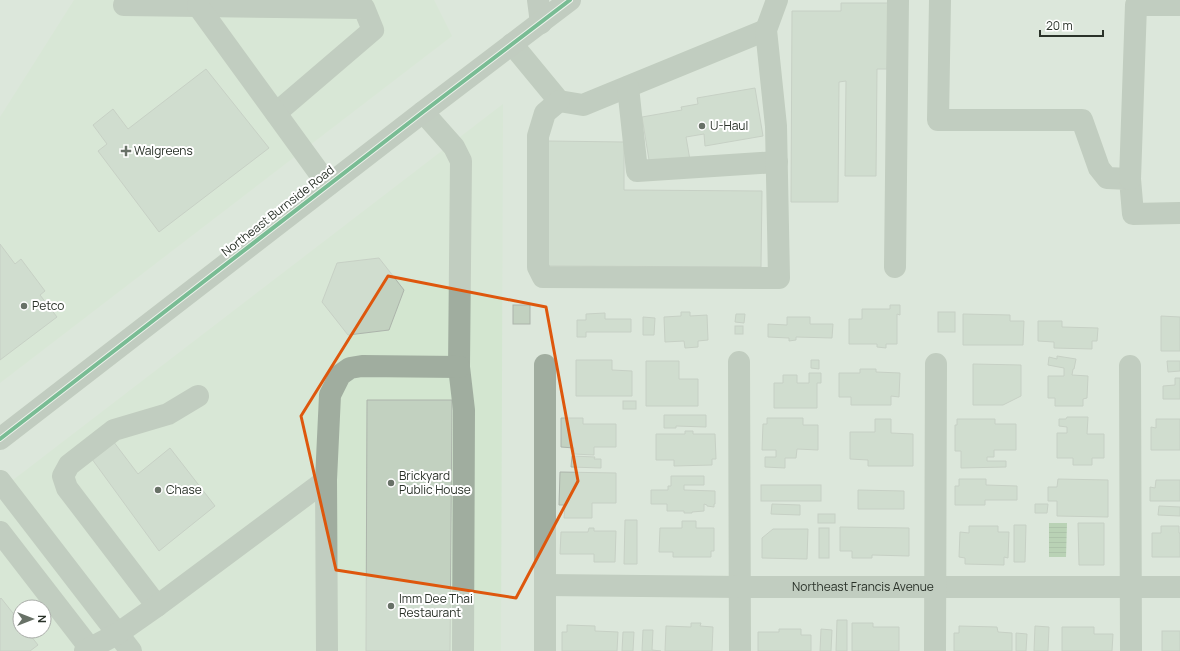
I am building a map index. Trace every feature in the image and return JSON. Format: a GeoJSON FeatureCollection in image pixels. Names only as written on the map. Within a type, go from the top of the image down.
{"type":"FeatureCollection","features":[{"type":"Feature","properties":{"kind":"highway"},"geometry":{"type":"LineString","coordinates":[[538,0],[541,23]]}},
{"type":"Feature","properties":{"kind":"highway","name":"Northeast Burnside Road"},"geometry":{"type":"LineString","coordinates":[[0,439],[570,0]]}},
{"type":"Feature","properties":{"kind":"lane"},"geometry":{"type":"LineString","coordinates":[[559,101],[545,113],[538,136],[538,267],[543,277],[779,278],[776,126],[766,30],[777,0]]}},
{"type":"Feature","properties":{"kind":"lane"},"geometry":{"type":"LineString","coordinates":[[895,267],[898,0]]}},
{"type":"Feature","properties":{"kind":"lane"},"geometry":{"type":"LineString","coordinates":[[940,0],[938,120],[1082,120],[1099,168],[1103,173],[1108,178],[1130,179]]}},
{"type":"Feature","properties":{"kind":"lane"},"geometry":{"type":"LineString","coordinates":[[124,5],[364,8],[373,30],[276,113]]}},
{"type":"Feature","properties":{"kind":"lane"},"geometry":{"type":"LineString","coordinates":[[1180,6],[1136,5],[1130,179],[1133,214],[1180,213]]}},
{"type":"Feature","properties":{"kind":"lane"},"geometry":{"type":"LineString","coordinates":[[198,6],[328,185]]}},
{"type":"Feature","properties":{"kind":"lane"},"geometry":{"type":"LineString","coordinates":[[512,44],[559,101],[583,105],[766,30]]}},
{"type":"Feature","properties":{"kind":"lane"},"geometry":{"type":"LineString","coordinates":[[628,87],[637,171],[777,162]]}},
{"type":"Feature","properties":{"kind":"lane"},"geometry":{"type":"LineString","coordinates":[[423,112],[454,148],[461,161],[459,367],[464,410],[463,651]]}},
{"type":"Feature","properties":{"kind":"lane"},"geometry":{"type":"LineString","coordinates":[[739,362],[740,651]]}},
{"type":"Feature","properties":{"kind":"lane"},"geometry":{"type":"LineString","coordinates":[[935,651],[936,364]]}},
{"type":"Feature","properties":{"kind":"lane"},"geometry":{"type":"LineString","coordinates":[[545,365],[545,651]]}},
{"type":"Feature","properties":{"kind":"lane"},"geometry":{"type":"LineString","coordinates":[[328,651],[326,480],[330,395],[340,375],[350,368],[362,366],[459,367]]}},
{"type":"Feature","properties":{"kind":"lane"},"geometry":{"type":"LineString","coordinates":[[1130,366],[1131,651]]}},
{"type":"Feature","properties":{"kind":"lane"},"geometry":{"type":"LineString","coordinates":[[158,606],[67,488],[64,476],[69,465],[114,430],[168,414],[198,396]]}},
{"type":"Feature","properties":{"kind":"lane"},"geometry":{"type":"LineString","coordinates":[[0,532],[89,650],[117,634],[158,606],[326,480]]}},
{"type":"Feature","properties":{"kind":"lane"},"geometry":{"type":"LineString","coordinates":[[0,482],[130,651]]}},
{"type":"Feature","properties":{"kind":"lane","name":"Northeast Francis Avenue"},"geometry":{"type":"LineString","coordinates":[[545,585],[1180,587]]}},
{"type":"Feature","properties":{"kind":"highlighted area"},"geometry":{"type":"Polygon","coordinates":[[[388,276],[546,307],[578,481],[516,598],[336,570],[301,416],[388,276]]]}},
{"type":"Feature","properties":{"kind":"shaded area"},"geometry":{"type":"Polygon","coordinates":[[[74,0],[434,0],[452,36],[0,383],[0,117],[74,0]]]}},
{"type":"Feature","properties":{"kind":"shaded area"},"geometry":{"type":"Polygon","coordinates":[[[503,104],[501,651],[0,651],[0,490],[503,104]]]}},
{"type":"Feature","properties":{"kind":"shaded area"},"geometry":{"type":"Polygon","coordinates":[[[1049,523],[1067,523],[1066,557],[1049,557],[1049,523]]]}},
{"type":"Feature","properties":{"kind":"building"},"geometry":{"type":"Polygon","coordinates":[[[841,3],[890,3],[887,69],[877,69],[876,176],[845,176],[846,81],[839,82],[838,202],[791,202],[792,11],[841,11],[841,3]]]}},
{"type":"Feature","properties":{"kind":"building","name":"Walgreens"},"geometry":{"type":"Polygon","coordinates":[[[206,69],[269,148],[159,232],[98,151],[107,144],[93,125],[113,109],[128,129],[206,69]]]}},
{"type":"Feature","properties":{"kind":"building","name":"U-Haul"},"geometry":{"type":"Polygon","coordinates":[[[755,88],[763,136],[705,146],[704,134],[686,137],[690,160],[650,166],[642,117],[682,110],[681,107],[698,104],[697,98],[755,88]]]}},
{"type":"Feature","properties":{"kind":"building"},"geometry":{"type":"Polygon","coordinates":[[[548,141],[624,142],[624,190],[762,191],[761,267],[547,266],[548,141]]]}},
{"type":"Feature","properties":{"kind":"building","name":"Petco"},"geometry":{"type":"Polygon","coordinates":[[[0,244],[15,264],[21,259],[45,291],[40,295],[57,317],[0,360],[0,244]]]}},
{"type":"Feature","properties":{"kind":"building"},"geometry":{"type":"Polygon","coordinates":[[[379,258],[404,290],[389,330],[348,335],[322,302],[337,263],[379,258]]]}},
{"type":"Feature","properties":{"kind":"building"},"geometry":{"type":"Polygon","coordinates":[[[513,305],[530,305],[530,324],[513,324],[513,305]]]}},
{"type":"Feature","properties":{"kind":"building"},"geometry":{"type":"Polygon","coordinates":[[[890,305],[900,305],[900,315],[897,314],[897,344],[886,344],[886,348],[877,347],[877,344],[849,344],[849,319],[862,319],[862,309],[890,309],[890,305]]]}},
{"type":"Feature","properties":{"kind":"building"},"geometry":{"type":"Polygon","coordinates":[[[681,312],[690,312],[690,316],[707,315],[708,340],[698,341],[698,347],[685,348],[684,341],[665,342],[664,317],[681,316],[681,312]]]}},
{"type":"Feature","properties":{"kind":"building"},"geometry":{"type":"Polygon","coordinates":[[[938,312],[955,312],[955,332],[938,332],[938,312]]]}},
{"type":"Feature","properties":{"kind":"building"},"geometry":{"type":"Polygon","coordinates":[[[605,313],[605,319],[631,319],[631,332],[586,332],[586,337],[577,337],[577,320],[586,320],[586,314],[605,313]]]}},
{"type":"Feature","properties":{"kind":"building"},"geometry":{"type":"Polygon","coordinates":[[[736,314],[745,314],[744,323],[735,322],[736,314]]]}},
{"type":"Feature","properties":{"kind":"building"},"geometry":{"type":"Polygon","coordinates":[[[963,314],[1010,315],[1010,321],[1024,321],[1023,345],[963,345],[963,314]]]}},
{"type":"Feature","properties":{"kind":"building"},"geometry":{"type":"Polygon","coordinates":[[[1161,316],[1180,317],[1180,351],[1161,351],[1161,316]]]}},
{"type":"Feature","properties":{"kind":"building"},"geometry":{"type":"Polygon","coordinates":[[[643,317],[655,318],[654,335],[643,335],[643,317]]]}},
{"type":"Feature","properties":{"kind":"building"},"geometry":{"type":"Polygon","coordinates":[[[787,317],[810,317],[810,324],[833,324],[832,338],[796,337],[796,340],[789,341],[789,338],[768,337],[768,324],[787,325],[787,317]]]}},
{"type":"Feature","properties":{"kind":"building"},"geometry":{"type":"Polygon","coordinates":[[[1038,321],[1062,321],[1062,327],[1098,328],[1097,341],[1092,341],[1092,349],[1054,348],[1054,342],[1038,341],[1038,321]]]}},
{"type":"Feature","properties":{"kind":"building"},"geometry":{"type":"Polygon","coordinates":[[[735,326],[743,326],[743,334],[735,334],[735,326]]]}},
{"type":"Feature","properties":{"kind":"building"},"geometry":{"type":"Polygon","coordinates":[[[1057,356],[1076,359],[1072,375],[1088,376],[1087,398],[1083,399],[1083,406],[1055,406],[1055,398],[1048,398],[1048,376],[1064,376],[1064,368],[1048,365],[1049,357],[1057,359],[1057,356]]]}},
{"type":"Feature","properties":{"kind":"building"},"geometry":{"type":"Polygon","coordinates":[[[576,360],[612,360],[612,370],[632,371],[632,396],[576,396],[576,360]]]}},
{"type":"Feature","properties":{"kind":"building"},"geometry":{"type":"Polygon","coordinates":[[[811,360],[819,360],[819,369],[811,368],[811,360]]]}},
{"type":"Feature","properties":{"kind":"building"},"geometry":{"type":"Polygon","coordinates":[[[646,361],[679,361],[679,379],[698,379],[698,406],[646,406],[646,361]]]}},
{"type":"Feature","properties":{"kind":"building"},"geometry":{"type":"Polygon","coordinates":[[[1167,361],[1180,361],[1180,371],[1168,372],[1167,361]]]}},
{"type":"Feature","properties":{"kind":"building"},"geometry":{"type":"Polygon","coordinates":[[[973,364],[1021,365],[1021,396],[1003,405],[973,405],[973,364]]]}},
{"type":"Feature","properties":{"kind":"building"},"geometry":{"type":"Polygon","coordinates":[[[860,369],[876,369],[876,372],[900,373],[899,397],[891,396],[891,405],[851,405],[851,397],[839,397],[839,373],[860,373],[860,369]]]}},
{"type":"Feature","properties":{"kind":"building"},"geometry":{"type":"Polygon","coordinates":[[[809,373],[821,373],[821,383],[817,383],[817,408],[774,408],[774,383],[783,383],[783,375],[797,375],[797,383],[809,383],[809,373]]]}},
{"type":"Feature","properties":{"kind":"building"},"geometry":{"type":"Polygon","coordinates":[[[1175,378],[1180,378],[1180,399],[1163,399],[1163,386],[1175,385],[1175,378]]]}},
{"type":"Feature","properties":{"kind":"building"},"geometry":{"type":"Polygon","coordinates":[[[367,400],[452,400],[450,651],[366,651],[367,400]]]}},
{"type":"Feature","properties":{"kind":"building"},"geometry":{"type":"Polygon","coordinates":[[[623,401],[636,401],[636,409],[623,409],[623,401]]]}},
{"type":"Feature","properties":{"kind":"building"},"geometry":{"type":"Polygon","coordinates":[[[664,415],[706,415],[706,427],[676,426],[676,428],[664,428],[664,415]]]}},
{"type":"Feature","properties":{"kind":"building"},"geometry":{"type":"Polygon","coordinates":[[[1067,417],[1088,417],[1087,434],[1104,434],[1104,458],[1092,458],[1092,465],[1073,465],[1073,458],[1057,458],[1057,433],[1067,433],[1067,427],[1059,426],[1059,419],[1066,419],[1067,417]]]}},
{"type":"Feature","properties":{"kind":"building"},"geometry":{"type":"Polygon","coordinates":[[[561,418],[583,418],[583,424],[616,424],[616,447],[594,447],[594,455],[574,454],[574,448],[561,447],[561,418]]]}},
{"type":"Feature","properties":{"kind":"building"},"geometry":{"type":"Polygon","coordinates":[[[767,418],[803,418],[803,425],[818,425],[818,450],[797,449],[796,458],[785,458],[785,468],[765,467],[765,457],[776,457],[776,450],[762,450],[763,424],[767,424],[767,418]]]}},
{"type":"Feature","properties":{"kind":"building"},"geometry":{"type":"Polygon","coordinates":[[[875,419],[891,419],[891,433],[913,434],[913,466],[868,466],[868,460],[850,459],[850,432],[875,432],[875,419]]]}},
{"type":"Feature","properties":{"kind":"building"},"geometry":{"type":"Polygon","coordinates":[[[957,419],[995,419],[995,424],[1016,424],[1016,450],[994,450],[994,457],[987,457],[987,461],[1006,461],[1006,467],[961,468],[961,451],[955,451],[955,425],[957,425],[957,419]]]}},
{"type":"Feature","properties":{"kind":"building"},"geometry":{"type":"Polygon","coordinates":[[[1156,419],[1180,419],[1180,450],[1151,450],[1151,427],[1156,428],[1156,419]]]}},
{"type":"Feature","properties":{"kind":"building"},"geometry":{"type":"Polygon","coordinates":[[[685,431],[693,431],[693,434],[715,434],[716,459],[712,459],[712,465],[674,466],[674,460],[656,460],[656,434],[685,434],[685,431]]]}},
{"type":"Feature","properties":{"kind":"building","name":"Chase"},"geometry":{"type":"Polygon","coordinates":[[[110,437],[138,474],[170,448],[215,506],[159,551],[89,455],[110,437]]]}},
{"type":"Feature","properties":{"kind":"building"},"geometry":{"type":"Polygon","coordinates":[[[572,456],[595,457],[594,459],[601,459],[601,468],[571,467],[572,456]]]}},
{"type":"Feature","properties":{"kind":"building"},"geometry":{"type":"Polygon","coordinates":[[[560,472],[616,473],[616,503],[592,503],[592,518],[564,518],[565,505],[559,505],[560,472]]]}},
{"type":"Feature","properties":{"kind":"building"},"geometry":{"type":"Polygon","coordinates":[[[671,476],[704,476],[704,485],[684,485],[684,490],[715,491],[714,507],[704,504],[704,511],[684,513],[684,511],[667,511],[667,504],[651,504],[651,490],[668,490],[668,486],[671,486],[671,476]]]}},
{"type":"Feature","properties":{"kind":"building"},"geometry":{"type":"Polygon","coordinates":[[[959,479],[986,479],[986,485],[1017,486],[1017,500],[985,500],[985,505],[955,505],[955,486],[959,486],[959,479]]]}},
{"type":"Feature","properties":{"kind":"building"},"geometry":{"type":"Polygon","coordinates":[[[1058,479],[1108,480],[1108,517],[1057,516],[1057,501],[1048,501],[1048,487],[1057,487],[1058,479]]]}},
{"type":"Feature","properties":{"kind":"building"},"geometry":{"type":"Polygon","coordinates":[[[1156,480],[1180,480],[1180,501],[1150,501],[1150,487],[1155,488],[1156,480]]]}},
{"type":"Feature","properties":{"kind":"building"},"geometry":{"type":"Polygon","coordinates":[[[761,485],[821,485],[821,501],[761,501],[761,485]]]}},
{"type":"Feature","properties":{"kind":"building"},"geometry":{"type":"Polygon","coordinates":[[[858,490],[904,491],[904,509],[858,509],[858,490]]]}},
{"type":"Feature","properties":{"kind":"building"},"geometry":{"type":"Polygon","coordinates":[[[772,504],[800,505],[800,515],[771,514],[772,504]]]}},
{"type":"Feature","properties":{"kind":"building"},"geometry":{"type":"Polygon","coordinates":[[[1035,504],[1048,504],[1047,513],[1035,513],[1035,504]]]}},
{"type":"Feature","properties":{"kind":"building"},"geometry":{"type":"Polygon","coordinates":[[[1159,506],[1180,507],[1180,516],[1158,515],[1159,506]]]}},
{"type":"Feature","properties":{"kind":"building"},"geometry":{"type":"Polygon","coordinates":[[[818,514],[835,514],[835,523],[818,523],[818,514]]]}},
{"type":"Feature","properties":{"kind":"building"},"geometry":{"type":"Polygon","coordinates":[[[625,520],[637,520],[637,564],[624,564],[625,520]]]}},
{"type":"Feature","properties":{"kind":"building"},"geometry":{"type":"Polygon","coordinates":[[[682,521],[696,521],[696,528],[714,528],[714,551],[711,551],[711,557],[673,557],[673,552],[659,552],[660,528],[682,528],[682,521]]]}},
{"type":"Feature","properties":{"kind":"building"},"geometry":{"type":"Polygon","coordinates":[[[1078,523],[1104,523],[1104,565],[1079,565],[1078,523]]]}},
{"type":"Feature","properties":{"kind":"building"},"geometry":{"type":"Polygon","coordinates":[[[1014,525],[1026,525],[1025,562],[1014,562],[1014,525]]]}},
{"type":"Feature","properties":{"kind":"building"},"geometry":{"type":"Polygon","coordinates":[[[969,526],[998,526],[998,532],[1009,532],[1008,558],[1004,557],[1004,565],[965,564],[965,558],[959,557],[960,532],[969,533],[969,526]]]}},
{"type":"Feature","properties":{"kind":"building"},"geometry":{"type":"Polygon","coordinates":[[[1161,526],[1179,526],[1180,557],[1152,557],[1152,533],[1161,533],[1161,526]]]}},
{"type":"Feature","properties":{"kind":"building"},"geometry":{"type":"Polygon","coordinates":[[[840,527],[909,528],[909,556],[872,555],[872,558],[852,558],[852,551],[840,551],[840,527]]]}},
{"type":"Feature","properties":{"kind":"building"},"geometry":{"type":"Polygon","coordinates":[[[589,528],[594,528],[594,531],[616,531],[615,562],[594,562],[594,554],[560,554],[561,532],[588,532],[589,528]]]}},
{"type":"Feature","properties":{"kind":"building"},"geometry":{"type":"Polygon","coordinates":[[[819,528],[829,528],[829,558],[819,558],[819,528]]]}},
{"type":"Feature","properties":{"kind":"building"},"geometry":{"type":"Polygon","coordinates":[[[773,529],[808,529],[807,559],[762,558],[762,538],[773,529]]]}},
{"type":"Feature","properties":{"kind":"building"},"geometry":{"type":"Polygon","coordinates":[[[1,598],[12,612],[12,639],[33,639],[38,645],[30,651],[0,651],[1,598]]]}},
{"type":"Feature","properties":{"kind":"building"},"geometry":{"type":"Polygon","coordinates":[[[837,620],[847,620],[847,651],[836,651],[837,620]]]}},
{"type":"Feature","properties":{"kind":"building"},"geometry":{"type":"Polygon","coordinates":[[[691,623],[701,623],[700,626],[713,627],[712,651],[665,651],[666,626],[691,627],[691,623]]]}},
{"type":"Feature","properties":{"kind":"building"},"geometry":{"type":"Polygon","coordinates":[[[852,623],[873,623],[873,627],[899,627],[899,651],[852,651],[852,623]]]}},
{"type":"Feature","properties":{"kind":"building"},"geometry":{"type":"Polygon","coordinates":[[[567,625],[595,626],[595,631],[618,632],[617,651],[562,651],[562,632],[567,632],[567,625]]]}},
{"type":"Feature","properties":{"kind":"building"},"geometry":{"type":"Polygon","coordinates":[[[959,626],[997,627],[998,632],[1012,633],[1012,651],[954,651],[954,633],[959,633],[959,626]]]}},
{"type":"Feature","properties":{"kind":"building"},"geometry":{"type":"Polygon","coordinates":[[[1035,626],[1049,627],[1048,651],[1034,651],[1035,626]]]}},
{"type":"Feature","properties":{"kind":"building"},"geometry":{"type":"Polygon","coordinates":[[[1062,627],[1094,627],[1094,634],[1113,634],[1112,651],[1062,651],[1062,627]]]}},
{"type":"Feature","properties":{"kind":"building"},"geometry":{"type":"Polygon","coordinates":[[[779,629],[801,629],[801,635],[811,635],[811,651],[758,651],[758,632],[779,632],[779,629]]]}},
{"type":"Feature","properties":{"kind":"building"},"geometry":{"type":"Polygon","coordinates":[[[821,629],[832,630],[831,651],[820,651],[821,629]]]}},
{"type":"Feature","properties":{"kind":"building"},"geometry":{"type":"Polygon","coordinates":[[[643,630],[653,630],[652,650],[661,651],[642,651],[643,630]]]}},
{"type":"Feature","properties":{"kind":"building"},"geometry":{"type":"Polygon","coordinates":[[[1162,631],[1180,631],[1180,651],[1162,651],[1162,631]]]}},
{"type":"Feature","properties":{"kind":"building"},"geometry":{"type":"Polygon","coordinates":[[[623,632],[634,632],[633,651],[622,651],[623,632]]]}},
{"type":"Feature","properties":{"kind":"building"},"geometry":{"type":"Polygon","coordinates":[[[1016,633],[1027,634],[1026,651],[1016,651],[1016,633]]]}},
{"type":"Feature","properties":{"kind":"cycle path"},"geometry":{"type":"LineString","coordinates":[[0,439],[570,0]]}},
{"type":"Feature","properties":{"kind":"place","name":"U-Haul"},"geometry":{"type":"Point","coordinates":[702,126]}},
{"type":"Feature","properties":{"kind":"place","name":"Walgreens"},"geometry":{"type":"Point","coordinates":[126,151]}},
{"type":"Feature","properties":{"kind":"place","name":"Petco"},"geometry":{"type":"Point","coordinates":[24,306]}},
{"type":"Feature","properties":{"kind":"place","name":"Brickyard Public House"},"geometry":{"type":"Point","coordinates":[391,483]}},
{"type":"Feature","properties":{"kind":"place","name":"Chase"},"geometry":{"type":"Point","coordinates":[158,490]}},
{"type":"Feature","properties":{"kind":"place","name":"Imm Dee Thai Restaurant"},"geometry":{"type":"Point","coordinates":[391,606]}}]}
